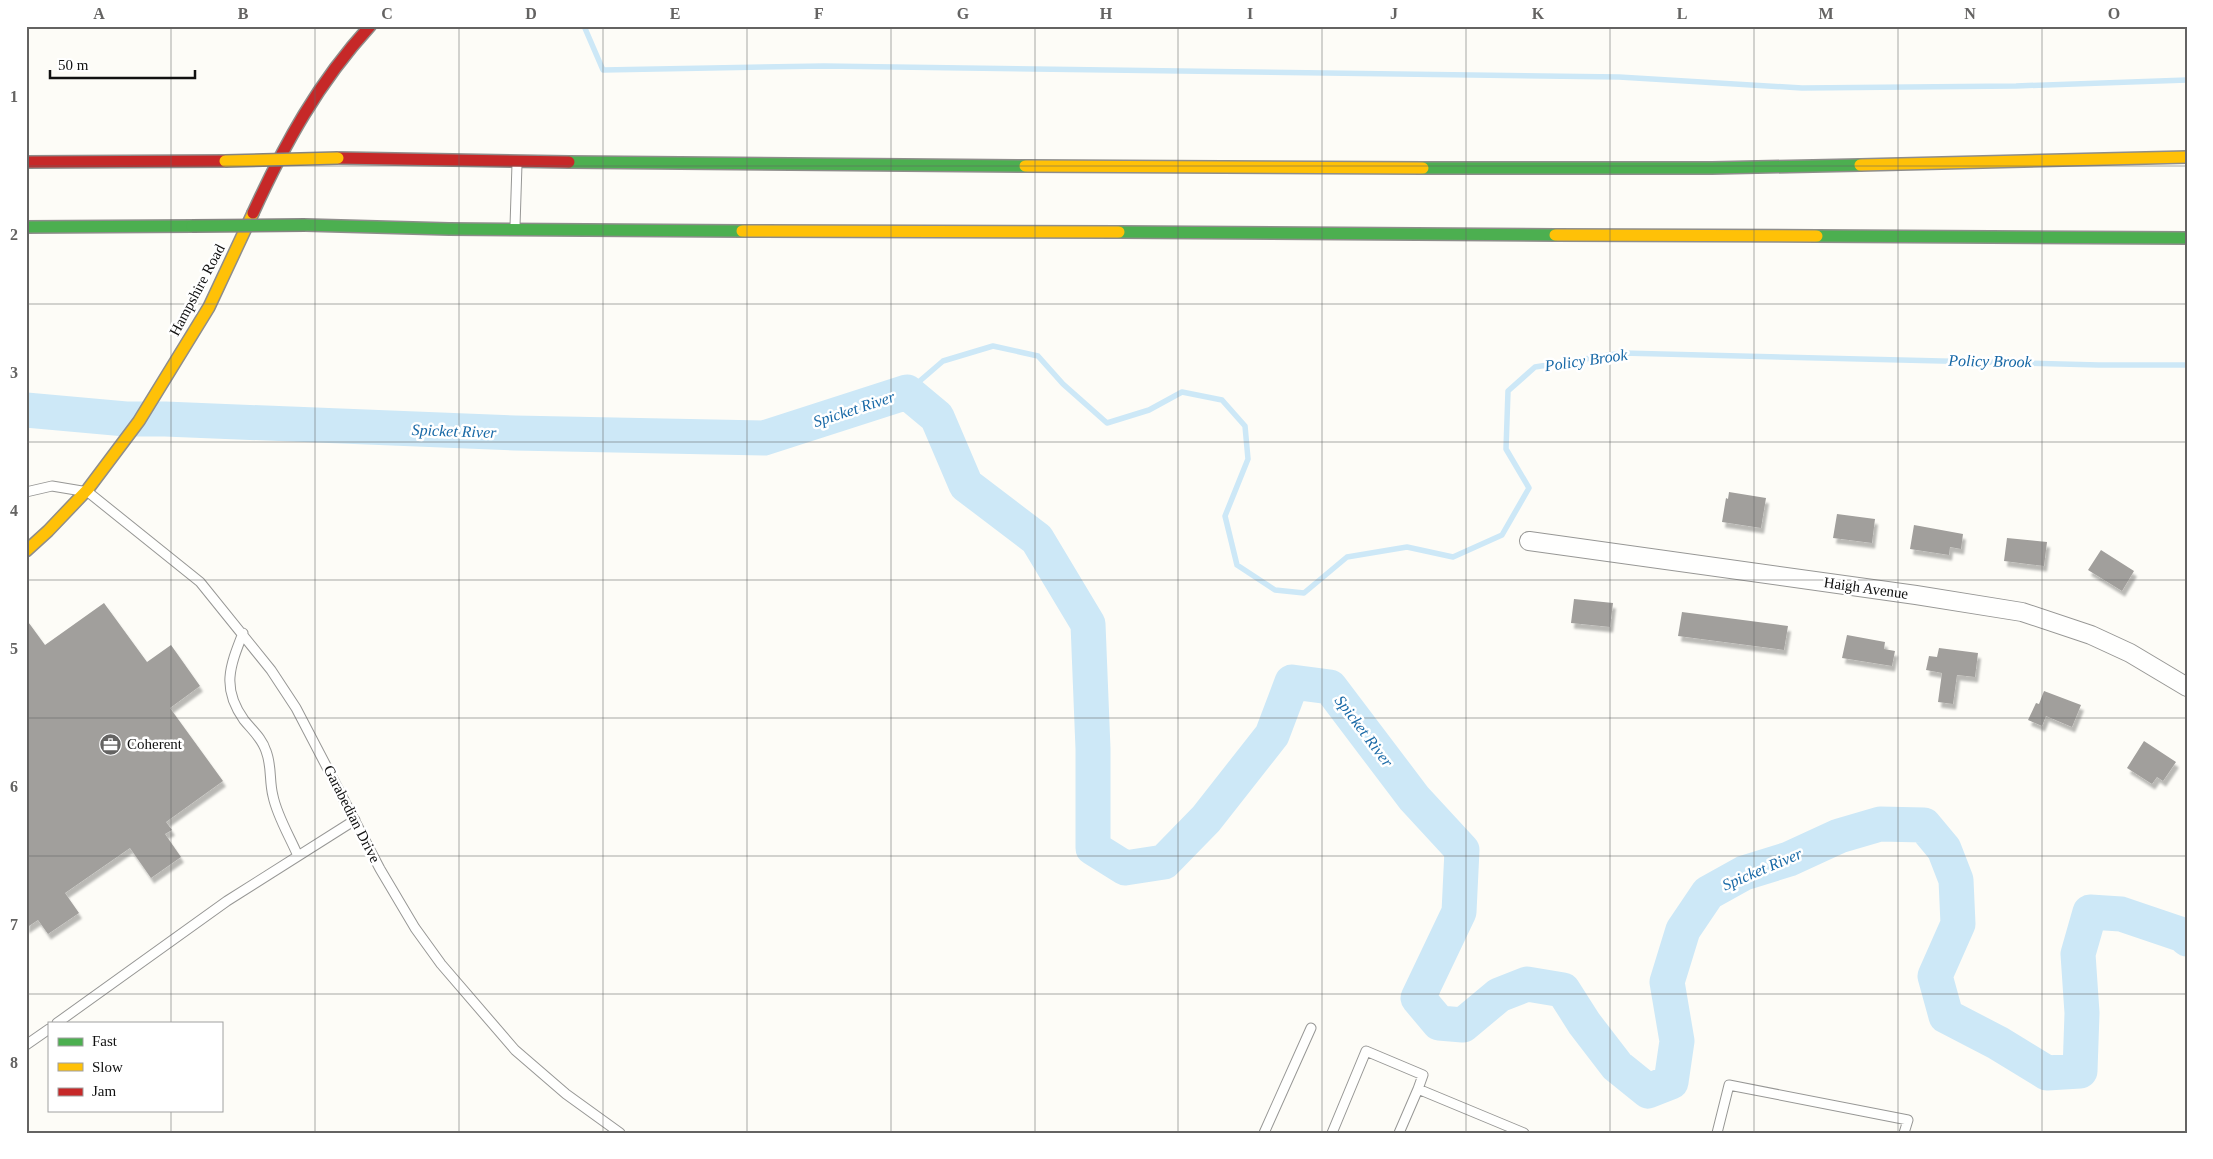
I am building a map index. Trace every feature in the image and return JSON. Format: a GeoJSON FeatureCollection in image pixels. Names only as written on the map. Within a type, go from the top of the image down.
{"type":"FeatureCollection","features":[{"type":"Feature","properties":{"kind":"main road","name":"Hampshire Road"},"geometry":{"type":"LineString","coordinates":[[26,551],[88,492],[108,467],[152,400],[212,300],[272,172],[312,98],[336,65],[370,26]]}},
{"type":"Feature","properties":{"kind":"main road"},"geometry":{"type":"LineString","coordinates":[[26,162],[225,161],[338,158],[663,164],[1712,168],[2187,157]]}},
{"type":"Feature","properties":{"kind":"main road"},"geometry":{"type":"LineString","coordinates":[[26,226],[305,225],[515,228],[2187,238]]}},
{"type":"Feature","properties":{"kind":"street","name":"Haigh Avenue"},"geometry":{"type":"LineString","coordinates":[[1529,541],[1916,595],[2022,612],[2091,635],[2130,653],[2187,687]]}},
{"type":"Feature","properties":{"kind":"lane"},"geometry":{"type":"LineString","coordinates":[[515,228],[517,161]]}},
{"type":"Feature","properties":{"kind":"lane"},"geometry":{"type":"LineString","coordinates":[[26,492],[52,486],[88,492]]}},
{"type":"Feature","properties":{"kind":"lane","name":"Garabedian Drive"},"geometry":{"type":"LineString","coordinates":[[88,492],[200,582],[271,670],[296,708],[380,869],[415,928],[470,999],[515,1050],[566,1094],[620,1133]]}},
{"type":"Feature","properties":{"kind":"lane"},"geometry":{"type":"LineString","coordinates":[[243,634],[231,663],[229,682],[244,719],[258,735],[266,750],[270,766],[273,796],[298,856]]}},
{"type":"Feature","properties":{"kind":"lane"},"geometry":{"type":"LineString","coordinates":[[58,1022],[227,901],[355,820]]}},
{"type":"Feature","properties":{"kind":"lane"},"geometry":{"type":"LineString","coordinates":[[1264,1133],[1310,1028]]}},
{"type":"Feature","properties":{"kind":"lane"},"geometry":{"type":"LineString","coordinates":[[26,1045],[48,1030]]}},
{"type":"Feature","properties":{"kind":"lane"},"geometry":{"type":"LineString","coordinates":[[1332,1133],[1366,1052],[1423,1075],[1399,1133]]}},
{"type":"Feature","properties":{"kind":"lane"},"geometry":{"type":"LineString","coordinates":[[1717,1133],[1729,1085],[1908,1120],[1904,1133]]}},
{"type":"Feature","properties":{"kind":"lane"},"geometry":{"type":"LineString","coordinates":[[1418,1089],[1524,1133]]}},
{"type":"Feature","properties":{"kind":"building"},"geometry":{"type":"Polygon","coordinates":[[[1729,492],[1766,498],[1761,528],[1722,522],[1726,498],[1728,499],[1729,492]]]}},
{"type":"Feature","properties":{"kind":"building"},"geometry":{"type":"Polygon","coordinates":[[[1837,514],[1875,519],[1872,543],[1833,538],[1837,514]]]}},
{"type":"Feature","properties":{"kind":"building"},"geometry":{"type":"Polygon","coordinates":[[[1914,525],[1963,534],[1961,549],[1950,547],[1949,555],[1910,549],[1914,525]]]}},
{"type":"Feature","properties":{"kind":"building"},"geometry":{"type":"Polygon","coordinates":[[[2007,538],[2047,542],[2044,566],[2004,561],[2007,538]]]}},
{"type":"Feature","properties":{"kind":"building"},"geometry":{"type":"Polygon","coordinates":[[[2101,550],[2134,571],[2122,591],[2088,570],[2101,550]]]}},
{"type":"Feature","properties":{"kind":"building"},"geometry":{"type":"Polygon","coordinates":[[[1574,599],[1613,603],[1610,627],[1571,623],[1574,599]]]}},
{"type":"Feature","properties":{"kind":"building","name":"Coherent"},"geometry":{"type":"Polygon","coordinates":[[[104,603],[147,662],[171,645],[200,686],[170,708],[223,781],[166,822],[172,830],[165,834],[181,857],[151,878],[130,848],[65,893],[79,913],[48,934],[38,920],[26,928],[26,619],[45,645],[104,603]]]}},
{"type":"Feature","properties":{"kind":"building"},"geometry":{"type":"Polygon","coordinates":[[[1682,612],[1788,626],[1784,650],[1678,636],[1682,612]]]}},
{"type":"Feature","properties":{"kind":"building"},"geometry":{"type":"Polygon","coordinates":[[[1847,635],[1885,642],[1884,649],[1895,651],[1892,666],[1842,658],[1847,635]]]}},
{"type":"Feature","properties":{"kind":"building"},"geometry":{"type":"Polygon","coordinates":[[[1939,648],[1978,653],[1975,677],[1957,675],[1953,704],[1938,702],[1942,673],[1926,670],[1929,656],[1937,657],[1939,648]]]}},
{"type":"Feature","properties":{"kind":"building"},"geometry":{"type":"Polygon","coordinates":[[[2044,691],[2081,705],[2072,727],[2046,716],[2042,726],[2028,720],[2036,703],[2039,704],[2044,691]]]}},
{"type":"Feature","properties":{"kind":"building"},"geometry":{"type":"Polygon","coordinates":[[[2144,741],[2176,762],[2163,781],[2157,777],[2152,784],[2127,768],[2144,741]]]}},
{"type":"Feature","properties":{"kind":"waterway"},"geometry":{"type":"LineString","coordinates":[[584,26],[603,70],[824,66],[1619,77],[1802,88],[2016,86],[2187,80]]}},
{"type":"Feature","properties":{"kind":"waterway","name":"Policy Brook"},"geometry":{"type":"LineString","coordinates":[[907,392],[943,361],[993,346],[1038,356],[1063,384],[1107,423],[1149,410],[1182,392],[1222,400],[1245,426],[1248,459],[1225,516],[1237,565],[1275,590],[1304,593],[1347,557],[1407,547],[1453,557],[1502,535],[1529,488],[1506,449],[1508,391],[1535,367],[1622,353],[2099,365],[2187,365]]}},
{"type":"Feature","properties":{"kind":"waterway","name":"Spicket River"},"geometry":{"type":"LineString","coordinates":[[26,410],[126,419],[515,433],[764,438],[907,392],[937,417],[966,485],[1037,539],[1088,624],[1093,749],[1093,848],[1125,868],[1164,862],[1206,819],[1272,735],[1292,682],[1330,687],[1414,798],[1462,850],[1459,912],[1418,998],[1439,1023],[1463,1025],[1499,995],[1527,984],[1563,990],[1584,1023],[1617,1066],[1648,1091],[1671,1082],[1677,1041],[1667,982],[1683,930],[1708,893],[1744,873],[1789,859],[1839,836],[1880,824],[1924,825],[1944,849],[1956,880],[1958,924],[1935,976],[1946,1016],[1998,1043],[2047,1073],[2080,1071],[2082,1013],[2078,954],[2090,912],[2121,914],[2183,935],[2187,939]]}},
{"type":"Feature","properties":{"kind":"traffic: fast"},"geometry":{"type":"LineString","coordinates":[[569,162],[1025,166]]}},
{"type":"Feature","properties":{"kind":"traffic: fast"},"geometry":{"type":"LineString","coordinates":[[1423,168],[1712,168],[1860,165]]}},
{"type":"Feature","properties":{"kind":"traffic: fast"},"geometry":{"type":"LineString","coordinates":[[305,225],[449,229],[742,231]]}},
{"type":"Feature","properties":{"kind":"traffic: fast"},"geometry":{"type":"LineString","coordinates":[[192,226],[305,225]]}},
{"type":"Feature","properties":{"kind":"traffic: fast"},"geometry":{"type":"LineString","coordinates":[[26,227],[192,226]]}},
{"type":"Feature","properties":{"kind":"traffic: fast"},"geometry":{"type":"LineString","coordinates":[[1119,232],[1555,235]]}},
{"type":"Feature","properties":{"kind":"traffic: fast"},"geometry":{"type":"LineString","coordinates":[[1817,236],[2187,238]]}},
{"type":"Feature","properties":{"kind":"traffic: slow"},"geometry":{"type":"LineString","coordinates":[[1860,165],[2187,157]]}},
{"type":"Feature","properties":{"kind":"traffic: slow"},"geometry":{"type":"LineString","coordinates":[[225,161],[338,158]]}},
{"type":"Feature","properties":{"kind":"traffic: slow"},"geometry":{"type":"LineString","coordinates":[[1025,166],[1423,168]]}},
{"type":"Feature","properties":{"kind":"traffic: slow"},"geometry":{"type":"LineString","coordinates":[[26,551],[88,489],[139,421],[209,307],[253,213]]}},
{"type":"Feature","properties":{"kind":"traffic: slow"},"geometry":{"type":"LineString","coordinates":[[742,231],[1119,232]]}},
{"type":"Feature","properties":{"kind":"traffic: slow"},"geometry":{"type":"LineString","coordinates":[[1555,235],[1817,236]]}},
{"type":"Feature","properties":{"kind":"traffic: jam"},"geometry":{"type":"LineString","coordinates":[[253,213],[277,162],[304,115],[334,69],[370,26]]}},
{"type":"Feature","properties":{"kind":"traffic: jam"},"geometry":{"type":"LineString","coordinates":[[338,158],[569,162]]}},
{"type":"Feature","properties":{"kind":"traffic: jam"},"geometry":{"type":"LineString","coordinates":[[26,162],[225,161]]}},
{"type":"Feature","properties":{"kind":"place","name":"Coherent"},"geometry":{"type":"Point","coordinates":[111,744]}}]}
